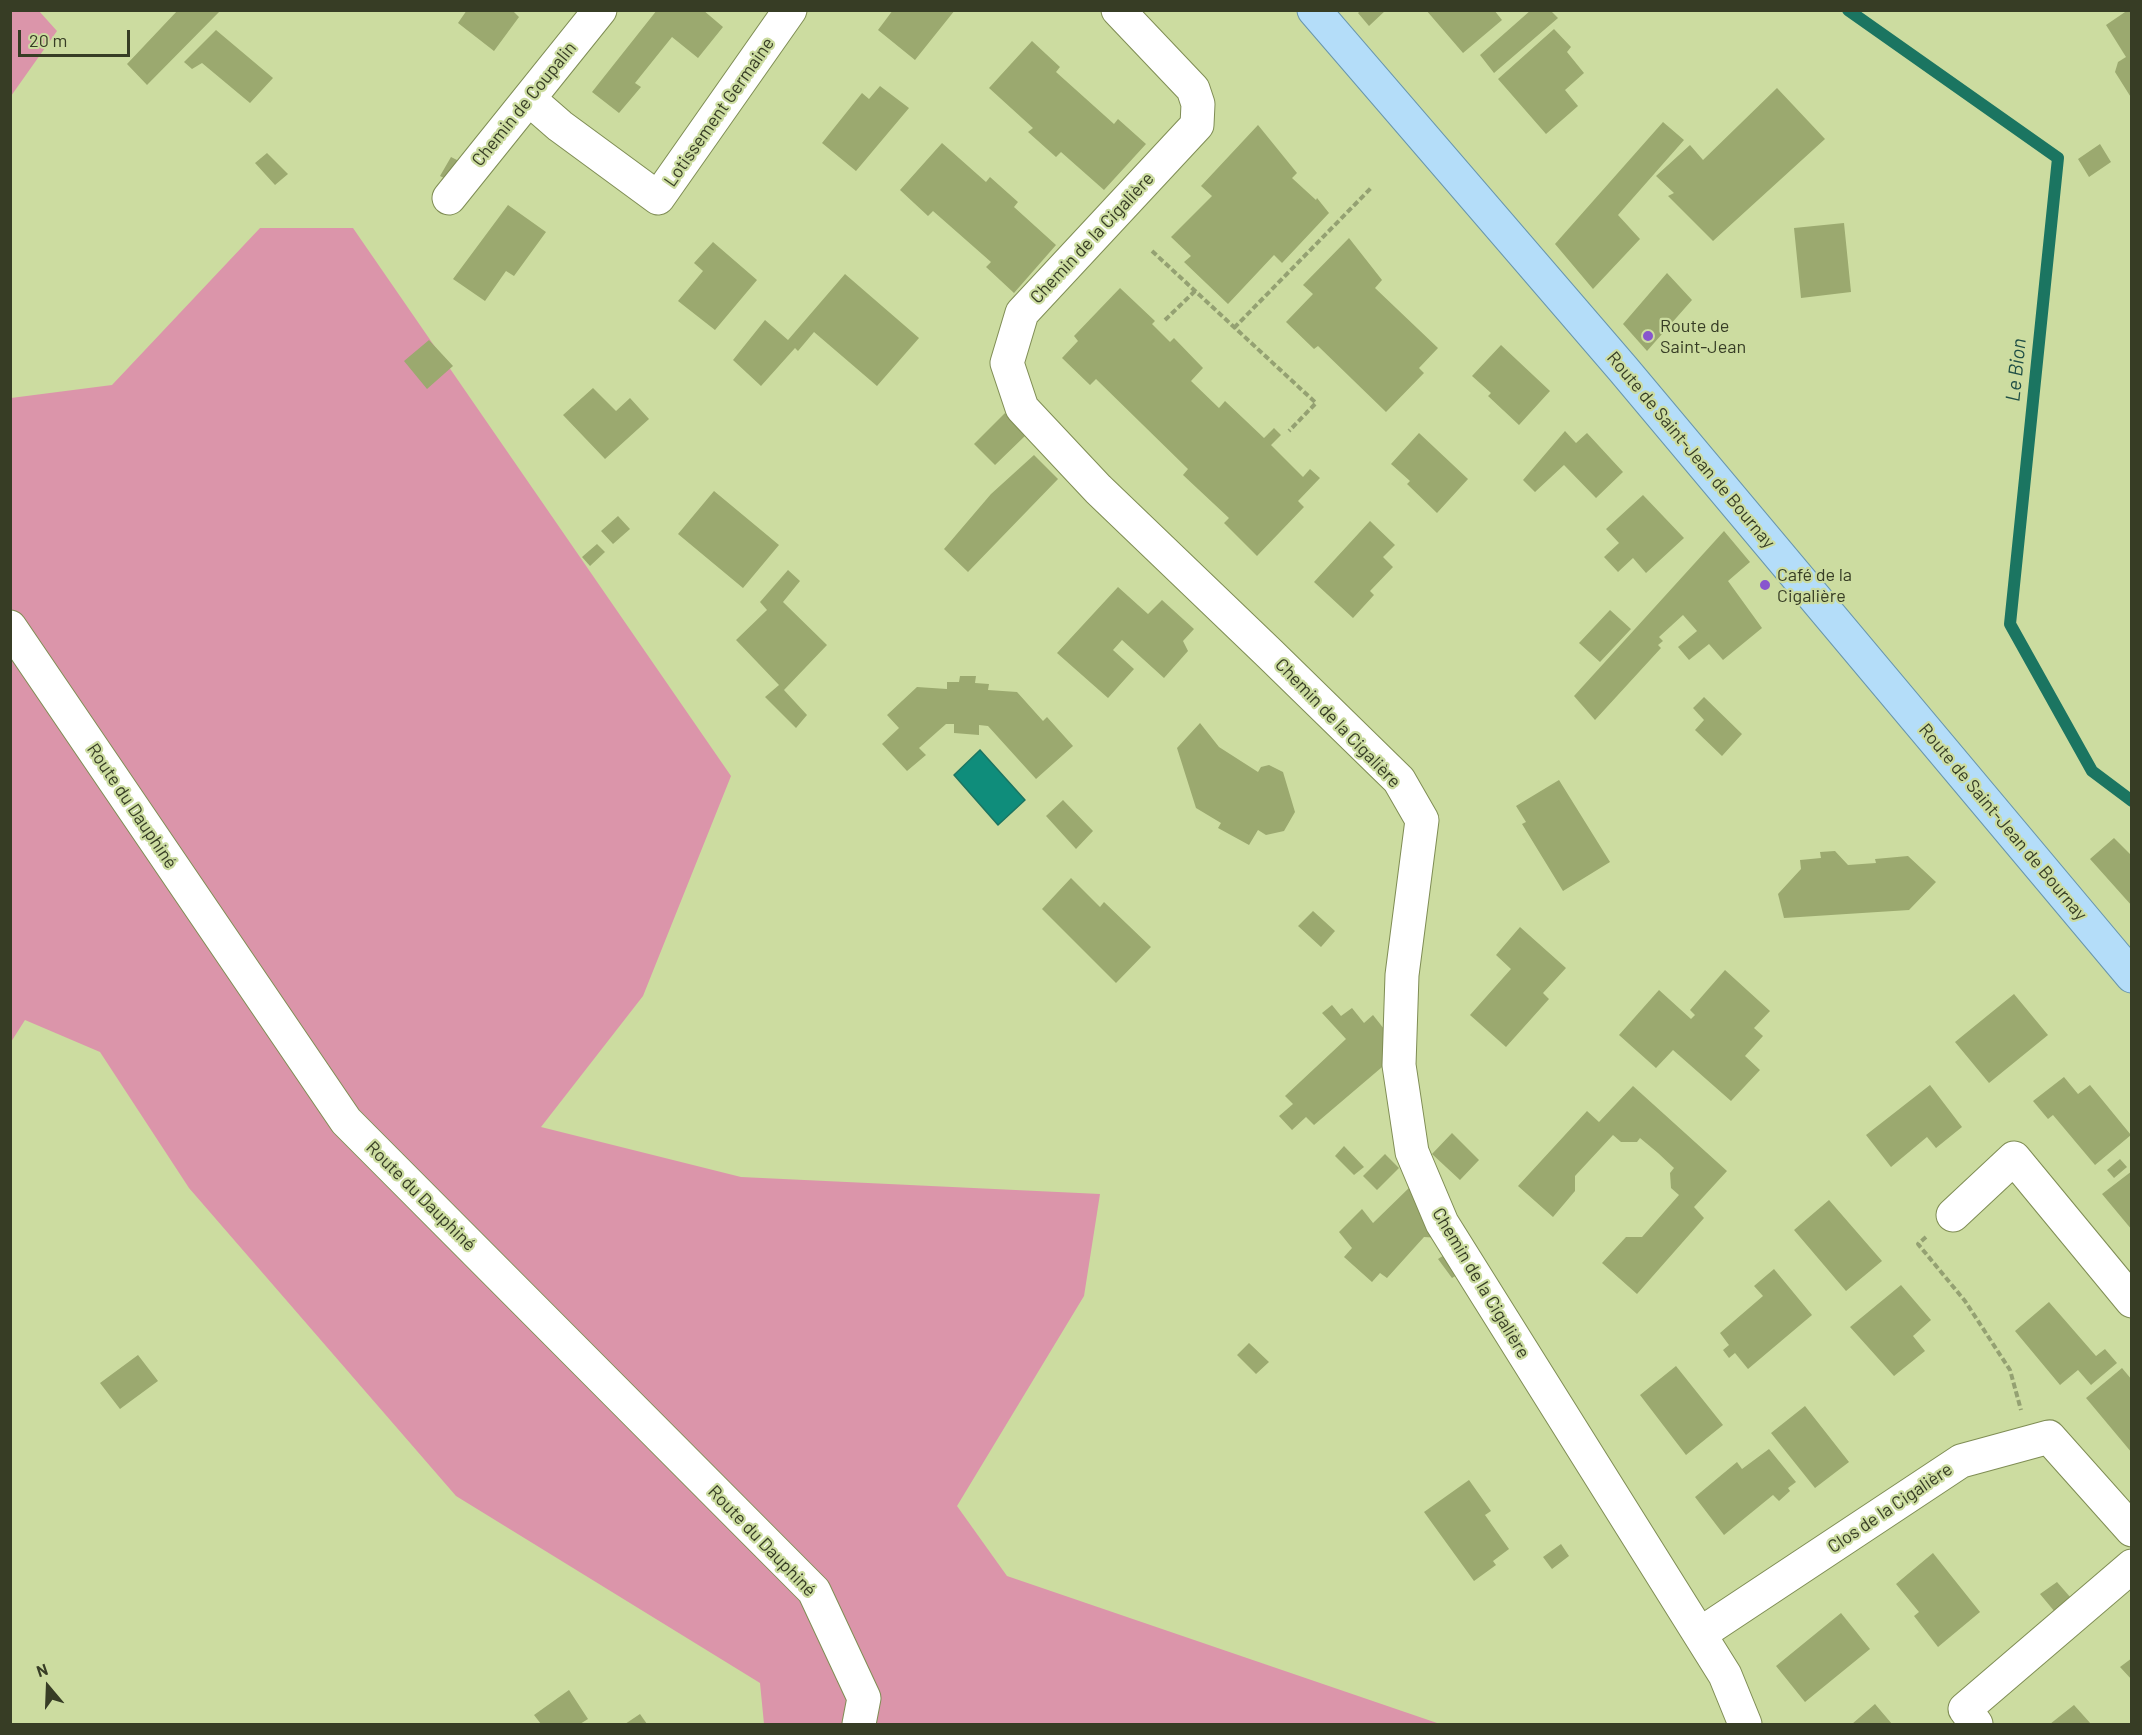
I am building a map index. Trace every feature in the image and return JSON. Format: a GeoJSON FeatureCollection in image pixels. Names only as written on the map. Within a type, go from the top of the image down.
{"type":"FeatureCollection","features":[{"type":"Feature","properties":{"kind":"main road","name":"Route de Saint-Jean de Bournay"},"geometry":{"type":"LineString","coordinates":[[1314,10],[1623,369],[2132,976]]}},
{"type":"Feature","properties":{"kind":"street","name":"Chemin de Coupalin"},"geometry":{"type":"LineString","coordinates":[[448,198],[600,10]]}},
{"type":"Feature","properties":{"kind":"street","name":"Lotissement Germaine"},"geometry":{"type":"LineString","coordinates":[[529,99],[560,126],[658,198],[790,10]]}},
{"type":"Feature","properties":{"kind":"street","name":"Chemin de la Cigalière"},"geometry":{"type":"LineString","coordinates":[[1119,11],[1194,89],[1198,105],[1197,125],[1022,313],[1007,363],[1022,408],[1098,489],[1278,661],[1398,780],[1422,820],[1402,975],[1399,1065],[1412,1152],[1442,1223],[1725,1675],[1745,1725]]}},
{"type":"Feature","properties":{"kind":"street","name":"Route du Dauphiné"},"geometry":{"type":"LineString","coordinates":[[10,627],[346,1121],[814,1591],[864,1698],[859,1725]]}},
{"type":"Feature","properties":{"kind":"street"},"geometry":{"type":"LineString","coordinates":[[1953,1215],[2014,1158],[2132,1301]]}},
{"type":"Feature","properties":{"kind":"street","name":"Clos de la Cigalière"},"geometry":{"type":"LineString","coordinates":[[1700,1635],[1961,1461],[2049,1437],[2132,1530]]}},
{"type":"Feature","properties":{"kind":"street"},"geometry":{"type":"LineString","coordinates":[[1976,1725],[1965,1709],[2132,1566]]}},
{"type":"Feature","properties":{"kind":"path"},"geometry":{"type":"LineString","coordinates":[[1234,328],[1371,188]]}},
{"type":"Feature","properties":{"kind":"path"},"geometry":{"type":"LineString","coordinates":[[1152,250],[1316,403],[1289,431]]}},
{"type":"Feature","properties":{"kind":"path"},"geometry":{"type":"LineString","coordinates":[[1164,320],[1195,291]]}},
{"type":"Feature","properties":{"kind":"path"},"geometry":{"type":"LineString","coordinates":[[1953,1215],[1918,1244],[1965,1301],[2010,1370],[2030,1442]]}},
{"type":"Feature","properties":{"kind":"shaded area"},"geometry":{"type":"Polygon","coordinates":[[[11,10],[39,11],[57,31],[11,96],[11,10]]]}},
{"type":"Feature","properties":{"kind":"shaded area"},"geometry":{"type":"Polygon","coordinates":[[[260,228],[353,228],[731,776],[643,996],[541,1127],[741,1177],[1100,1194],[1084,1296],[957,1506],[1007,1576],[1440,1724],[764,1724],[760,1683],[456,1496],[189,1188],[100,1052],[25,1020],[11,1042],[11,398],[112,385],[260,228]]]}},
{"type":"Feature","properties":{"kind":"water"},"geometry":{"type":"Polygon","coordinates":[[[980,750],[1025,800],[998,825],[954,775],[980,750]]]}},
{"type":"Feature","properties":{"kind":"building"},"geometry":{"type":"Polygon","coordinates":[[[178,10],[221,10],[147,85],[127,64],[178,10]]]}},
{"type":"Feature","properties":{"kind":"building"},"geometry":{"type":"Polygon","coordinates":[[[467,10],[512,10],[519,17],[494,51],[458,23],[467,10]]]}},
{"type":"Feature","properties":{"kind":"building"},"geometry":{"type":"Polygon","coordinates":[[[657,10],[703,10],[723,27],[698,58],[672,37],[635,83],[641,87],[619,113],[592,92],[657,10]]]}},
{"type":"Feature","properties":{"kind":"building"},"geometry":{"type":"Polygon","coordinates":[[[893,10],[955,10],[915,60],[878,30],[893,10]]]}},
{"type":"Feature","properties":{"kind":"building"},"geometry":{"type":"Polygon","coordinates":[[[1361,10],[1386,10],[1369,26],[1358,13],[1361,10]]]}},
{"type":"Feature","properties":{"kind":"building"},"geometry":{"type":"Polygon","coordinates":[[[1426,10],[1494,10],[1502,20],[1463,53],[1426,10]]]}},
{"type":"Feature","properties":{"kind":"building"},"geometry":{"type":"Polygon","coordinates":[[[1531,10],[1550,10],[1558,18],[1494,73],[1480,55],[1531,10]]]}},
{"type":"Feature","properties":{"kind":"building"},"geometry":{"type":"Polygon","coordinates":[[[2128,10],[2132,10],[2132,99],[2115,72],[2118,62],[2126,57],[2106,25],[2128,10]]]}},
{"type":"Feature","properties":{"kind":"building"},"geometry":{"type":"Polygon","coordinates":[[[1554,29],[1571,47],[1567,52],[1584,73],[1565,90],[1578,106],[1546,134],[1498,79],[1554,29]]]}},
{"type":"Feature","properties":{"kind":"building"},"geometry":{"type":"Polygon","coordinates":[[[216,30],[273,78],[250,103],[202,63],[192,69],[184,62],[216,30]]]}},
{"type":"Feature","properties":{"kind":"building"},"geometry":{"type":"Polygon","coordinates":[[[1032,41],[1060,67],[1056,72],[1114,124],[1118,119],[1146,144],[1104,190],[1061,152],[1056,157],[1028,132],[1033,128],[989,88],[1032,41]]]}},
{"type":"Feature","properties":{"kind":"building"},"geometry":{"type":"Polygon","coordinates":[[[880,86],[909,108],[856,171],[822,143],[862,93],[869,99],[880,86]]]}},
{"type":"Feature","properties":{"kind":"building"},"geometry":{"type":"Polygon","coordinates":[[[1777,88],[1825,139],[1713,241],[1668,196],[1674,193],[1656,176],[1690,145],[1703,160],[1777,88]]]}},
{"type":"Feature","properties":{"kind":"building"},"geometry":{"type":"Polygon","coordinates":[[[1663,122],[1684,140],[1618,215],[1640,239],[1593,289],[1555,244],[1663,122]]]}},
{"type":"Feature","properties":{"kind":"building"},"geometry":{"type":"Polygon","coordinates":[[[1258,125],[1297,173],[1292,178],[1316,200],[1317,198],[1329,213],[1282,263],[1274,255],[1228,304],[1184,262],[1191,256],[1171,237],[1212,196],[1201,186],[1258,125]]]}},
{"type":"Feature","properties":{"kind":"building"},"geometry":{"type":"Polygon","coordinates":[[[942,143],[986,182],[990,177],[1018,202],[1014,207],[1056,245],[1014,293],[986,267],[991,262],[933,211],[928,216],[900,190],[942,143]]]}},
{"type":"Feature","properties":{"kind":"building"},"geometry":{"type":"Polygon","coordinates":[[[2100,144],[2111,162],[2089,177],[2078,159],[2100,144]]]}},
{"type":"Feature","properties":{"kind":"building"},"geometry":{"type":"Polygon","coordinates":[[[267,153],[288,174],[275,185],[255,163],[267,153]]]}},
{"type":"Feature","properties":{"kind":"building"},"geometry":{"type":"Polygon","coordinates":[[[451,157],[465,164],[454,183],[440,176],[451,157]]]}},
{"type":"Feature","properties":{"kind":"building"},"geometry":{"type":"Polygon","coordinates":[[[508,205],[546,232],[514,276],[506,271],[485,301],[453,279],[508,205]]]}},
{"type":"Feature","properties":{"kind":"building"},"geometry":{"type":"Polygon","coordinates":[[[1844,223],[1851,292],[1801,298],[1794,228],[1844,223]]]}},
{"type":"Feature","properties":{"kind":"building"},"geometry":{"type":"Polygon","coordinates":[[[1349,238],[1382,280],[1375,288],[1438,348],[1419,368],[1424,373],[1386,412],[1318,346],[1314,349],[1286,322],[1313,294],[1303,285],[1349,238]]]}},
{"type":"Feature","properties":{"kind":"building"},"geometry":{"type":"Polygon","coordinates":[[[713,242],[757,280],[715,330],[678,301],[703,271],[694,263],[713,242]]]}},
{"type":"Feature","properties":{"kind":"building"},"geometry":{"type":"Polygon","coordinates":[[[1667,273],[1692,300],[1647,351],[1623,324],[1667,273]]]}},
{"type":"Feature","properties":{"kind":"building"},"geometry":{"type":"Polygon","coordinates":[[[845,274],[919,338],[877,386],[814,332],[798,351],[795,348],[761,386],[733,360],[765,320],[788,340],[845,274]]]}},
{"type":"Feature","properties":{"kind":"building"},"geometry":{"type":"Polygon","coordinates":[[[1120,288],[1155,321],[1152,324],[1170,342],[1174,338],[1203,368],[1191,381],[1219,408],[1225,401],[1264,438],[1274,428],[1281,435],[1271,445],[1303,477],[1310,469],[1320,478],[1298,501],[1304,507],[1257,556],[1224,523],[1229,518],[1183,475],[1188,469],[1096,379],[1090,385],[1062,358],[1078,341],[1074,336],[1120,288]]]}},
{"type":"Feature","properties":{"kind":"building"},"geometry":{"type":"Polygon","coordinates":[[[429,340],[453,366],[427,389],[404,361],[429,340]]]}},
{"type":"Feature","properties":{"kind":"building"},"geometry":{"type":"Polygon","coordinates":[[[1501,345],[1550,391],[1519,425],[1488,396],[1491,393],[1472,376],[1501,345]]]}},
{"type":"Feature","properties":{"kind":"building"},"geometry":{"type":"Polygon","coordinates":[[[593,388],[616,411],[630,398],[649,419],[605,459],[563,415],[593,388]]]}},
{"type":"Feature","properties":{"kind":"building"},"geometry":{"type":"Polygon","coordinates":[[[1005,413],[1026,435],[995,465],[974,444],[1005,413]]]}},
{"type":"Feature","properties":{"kind":"building"},"geometry":{"type":"Polygon","coordinates":[[[1565,431],[1576,443],[1587,433],[1623,472],[1596,498],[1564,465],[1535,492],[1523,480],[1565,431]]]}},
{"type":"Feature","properties":{"kind":"building"},"geometry":{"type":"Polygon","coordinates":[[[1419,433],[1468,479],[1437,513],[1407,484],[1410,481],[1391,464],[1419,433]]]}},
{"type":"Feature","properties":{"kind":"building"},"geometry":{"type":"Polygon","coordinates":[[[1034,455],[1058,479],[968,572],[944,549],[991,494],[1034,455]]]}},
{"type":"Feature","properties":{"kind":"building"},"geometry":{"type":"Polygon","coordinates":[[[714,491],[779,545],[743,588],[678,534],[714,491]]]}},
{"type":"Feature","properties":{"kind":"building"},"geometry":{"type":"Polygon","coordinates":[[[1643,495],[1684,538],[1646,573],[1633,558],[1618,572],[1604,557],[1619,543],[1606,529],[1643,495]]]}},
{"type":"Feature","properties":{"kind":"building"},"geometry":{"type":"Polygon","coordinates":[[[618,516],[630,529],[613,544],[601,531],[618,516]]]}},
{"type":"Feature","properties":{"kind":"building"},"geometry":{"type":"Polygon","coordinates":[[[1370,521],[1395,545],[1383,557],[1393,567],[1370,591],[1374,595],[1353,618],[1314,582],[1370,521]]]}},
{"type":"Feature","properties":{"kind":"building"},"geometry":{"type":"Polygon","coordinates":[[[1724,531],[1750,562],[1728,581],[1762,628],[1723,660],[1709,644],[1689,660],[1678,647],[1697,631],[1683,615],[1659,637],[1663,641],[1658,645],[1661,648],[1595,720],[1574,696],[1724,531]]]}},
{"type":"Feature","properties":{"kind":"building"},"geometry":{"type":"Polygon","coordinates":[[[597,544],[605,552],[590,566],[582,557],[597,544]]]}},
{"type":"Feature","properties":{"kind":"building"},"geometry":{"type":"Polygon","coordinates":[[[788,570],[800,581],[783,602],[827,645],[784,690],[807,715],[796,728],[765,697],[779,685],[736,640],[767,610],[760,602],[788,570]]]}},
{"type":"Feature","properties":{"kind":"building"},"geometry":{"type":"Polygon","coordinates":[[[1118,587],[1148,614],[1162,600],[1194,629],[1183,641],[1188,651],[1164,678],[1122,640],[1113,650],[1134,669],[1108,698],[1057,653],[1118,587]]]}},
{"type":"Feature","properties":{"kind":"building"},"geometry":{"type":"Polygon","coordinates":[[[1610,610],[1631,629],[1600,662],[1579,643],[1610,610]]]}},
{"type":"Feature","properties":{"kind":"building"},"geometry":{"type":"Polygon","coordinates":[[[960,676],[976,676],[975,683],[989,684],[988,690],[1017,692],[1043,721],[1047,717],[1073,746],[1036,779],[988,726],[979,725],[979,735],[954,733],[954,724],[946,724],[919,748],[926,755],[907,771],[882,744],[899,728],[887,715],[917,687],[947,689],[947,682],[959,682],[960,676]]]}},
{"type":"Feature","properties":{"kind":"building"},"geometry":{"type":"Polygon","coordinates":[[[1704,697],[1742,734],[1722,756],[1695,730],[1704,720],[1693,708],[1704,697]]]}},
{"type":"Feature","properties":{"kind":"building"},"geometry":{"type":"Polygon","coordinates":[[[1200,723],[1219,747],[1258,772],[1261,767],[1269,765],[1283,772],[1295,812],[1284,831],[1266,835],[1258,830],[1249,845],[1218,828],[1221,823],[1196,808],[1177,748],[1200,723]]]}},
{"type":"Feature","properties":{"kind":"building"},"geometry":{"type":"Polygon","coordinates":[[[1559,780],[1610,862],[1563,891],[1522,824],[1526,822],[1516,806],[1559,780]]]}},
{"type":"Feature","properties":{"kind":"building"},"geometry":{"type":"Polygon","coordinates":[[[1063,800],[1093,831],[1076,849],[1046,816],[1063,800]]]}},
{"type":"Feature","properties":{"kind":"building"},"geometry":{"type":"Polygon","coordinates":[[[2114,838],[2132,856],[2132,906],[2090,859],[2114,838]]]}},
{"type":"Feature","properties":{"kind":"building"},"geometry":{"type":"Polygon","coordinates":[[[1835,851],[1848,865],[1876,863],[1875,859],[1908,856],[1936,882],[1909,910],[1784,918],[1778,894],[1801,869],[1800,860],[1821,858],[1820,852],[1835,851]]]}},
{"type":"Feature","properties":{"kind":"building"},"geometry":{"type":"Polygon","coordinates":[[[1071,878],[1100,907],[1104,902],[1151,947],[1116,983],[1042,909],[1071,878]]]}},
{"type":"Feature","properties":{"kind":"building"},"geometry":{"type":"Polygon","coordinates":[[[1313,911],[1335,931],[1321,947],[1298,926],[1313,911]]]}},
{"type":"Feature","properties":{"kind":"building"},"geometry":{"type":"Polygon","coordinates":[[[1520,927],[1566,968],[1543,993],[1549,999],[1506,1047],[1470,1015],[1511,969],[1496,955],[1520,927]]]}},
{"type":"Feature","properties":{"kind":"building"},"geometry":{"type":"Polygon","coordinates":[[[1725,970],[1770,1011],[1754,1028],[1763,1036],[1745,1056],[1760,1070],[1731,1101],[1673,1050],[1656,1068],[1619,1035],[1659,990],[1691,1019],[1695,1015],[1690,1010],[1725,970]]]}},
{"type":"Feature","properties":{"kind":"building"},"geometry":{"type":"Polygon","coordinates":[[[2014,994],[2048,1035],[1989,1083],[1955,1042],[2014,994]]]}},
{"type":"Feature","properties":{"kind":"building"},"geometry":{"type":"Polygon","coordinates":[[[1332,1005],[1341,1016],[1352,1008],[1364,1023],[1373,1015],[1388,1034],[1388,1062],[1314,1125],[1306,1117],[1292,1130],[1279,1116],[1293,1104],[1285,1096],[1346,1039],[1322,1013],[1332,1005]]]}},
{"type":"Feature","properties":{"kind":"building"},"geometry":{"type":"Polygon","coordinates":[[[2064,1077],[2078,1094],[2090,1085],[2131,1135],[2095,1165],[2053,1115],[2048,1119],[2033,1101],[2064,1077]]]}},
{"type":"Feature","properties":{"kind":"building"},"geometry":{"type":"Polygon","coordinates":[[[1930,1085],[1962,1127],[1936,1148],[1927,1137],[1891,1167],[1866,1135],[1930,1085]]]}},
{"type":"Feature","properties":{"kind":"building"},"geometry":{"type":"Polygon","coordinates":[[[1633,1086],[1727,1171],[1694,1207],[1704,1218],[1637,1294],[1602,1263],[1626,1237],[1642,1237],[1679,1195],[1671,1188],[1670,1173],[1674,1168],[1658,1153],[1640,1138],[1637,1142],[1621,1142],[1613,1135],[1575,1176],[1575,1191],[1553,1217],[1518,1186],[1587,1111],[1599,1122],[1633,1086]]]}},
{"type":"Feature","properties":{"kind":"building"},"geometry":{"type":"Polygon","coordinates":[[[1452,1133],[1479,1160],[1460,1180],[1432,1154],[1452,1133]]]}},
{"type":"Feature","properties":{"kind":"building"},"geometry":{"type":"Polygon","coordinates":[[[1344,1146],[1364,1167],[1354,1175],[1335,1156],[1344,1146]]]}},
{"type":"Feature","properties":{"kind":"building"},"geometry":{"type":"Polygon","coordinates":[[[1385,1154],[1399,1168],[1377,1190],[1363,1176],[1385,1154]]]}},
{"type":"Feature","properties":{"kind":"building"},"geometry":{"type":"Polygon","coordinates":[[[2120,1159],[2127,1167],[2114,1178],[2107,1170],[2120,1159]]]}},
{"type":"Feature","properties":{"kind":"building"},"geometry":{"type":"Polygon","coordinates":[[[2132,1171],[2132,1230],[2102,1194],[2132,1171]]]}},
{"type":"Feature","properties":{"kind":"building"},"geometry":{"type":"Polygon","coordinates":[[[1412,1185],[1441,1238],[1424,1237],[1387,1278],[1380,1273],[1372,1282],[1344,1257],[1352,1248],[1339,1232],[1362,1209],[1373,1223],[1412,1185]]]}},
{"type":"Feature","properties":{"kind":"building"},"geometry":{"type":"Polygon","coordinates":[[[1829,1200],[1882,1261],[1846,1291],[1794,1230],[1829,1200]]]}},
{"type":"Feature","properties":{"kind":"building"},"geometry":{"type":"Polygon","coordinates":[[[1449,1252],[1462,1272],[1452,1278],[1438,1259],[1449,1252]]]}},
{"type":"Feature","properties":{"kind":"building"},"geometry":{"type":"Polygon","coordinates":[[[1774,1269],[1812,1315],[1748,1369],[1735,1353],[1729,1358],[1723,1350],[1729,1345],[1720,1333],[1763,1296],[1754,1286],[1774,1269]]]}},
{"type":"Feature","properties":{"kind":"building"},"geometry":{"type":"Polygon","coordinates":[[[1901,1285],[1931,1320],[1913,1336],[1925,1351],[1894,1376],[1850,1327],[1901,1285]]]}},
{"type":"Feature","properties":{"kind":"building"},"geometry":{"type":"Polygon","coordinates":[[[2049,1302],[2096,1356],[2105,1349],[2117,1363],[2091,1385],[2078,1370],[2060,1385],[2015,1331],[2049,1302]]]}},
{"type":"Feature","properties":{"kind":"building"},"geometry":{"type":"Polygon","coordinates":[[[1249,1343],[1269,1362],[1256,1374],[1237,1355],[1249,1343]]]}},
{"type":"Feature","properties":{"kind":"building"},"geometry":{"type":"Polygon","coordinates":[[[138,1355],[158,1381],[120,1409],[100,1383],[138,1355]]]}},
{"type":"Feature","properties":{"kind":"building"},"geometry":{"type":"Polygon","coordinates":[[[1676,1366],[1723,1425],[1686,1455],[1640,1395],[1676,1366]]]}},
{"type":"Feature","properties":{"kind":"building"},"geometry":{"type":"Polygon","coordinates":[[[2122,1368],[2132,1380],[2132,1453],[2086,1398],[2122,1368]]]}},
{"type":"Feature","properties":{"kind":"building"},"geometry":{"type":"Polygon","coordinates":[[[1805,1406],[1849,1462],[1815,1488],[1771,1433],[1805,1406]]]}},
{"type":"Feature","properties":{"kind":"building"},"geometry":{"type":"Polygon","coordinates":[[[1769,1449],[1796,1482],[1788,1488],[1790,1491],[1779,1501],[1773,1495],[1724,1535],[1695,1497],[1737,1462],[1742,1469],[1769,1449]]]}},
{"type":"Feature","properties":{"kind":"building"},"geometry":{"type":"Polygon","coordinates":[[[1469,1480],[1491,1511],[1485,1515],[1509,1549],[1493,1561],[1496,1565],[1474,1581],[1424,1512],[1469,1480]]]}},
{"type":"Feature","properties":{"kind":"building"},"geometry":{"type":"Polygon","coordinates":[[[1561,1544],[1569,1556],[1552,1569],[1543,1557],[1561,1544]]]}},
{"type":"Feature","properties":{"kind":"building"},"geometry":{"type":"Polygon","coordinates":[[[1933,1553],[1980,1612],[1938,1647],[1914,1616],[1919,1612],[1896,1584],[1933,1553]]]}},
{"type":"Feature","properties":{"kind":"building"},"geometry":{"type":"Polygon","coordinates":[[[2057,1582],[2071,1598],[2055,1612],[2040,1594],[2057,1582]]]}},
{"type":"Feature","properties":{"kind":"building"},"geometry":{"type":"Polygon","coordinates":[[[1841,1613],[1870,1649],[1805,1702],[1776,1666],[1841,1613]]]}},
{"type":"Feature","properties":{"kind":"building"},"geometry":{"type":"Polygon","coordinates":[[[2132,1658],[2132,1680],[2120,1667],[2132,1658]]]}},
{"type":"Feature","properties":{"kind":"building"},"geometry":{"type":"Polygon","coordinates":[[[569,1690],[588,1719],[580,1724],[541,1724],[534,1715],[569,1690]]]}},
{"type":"Feature","properties":{"kind":"building"},"geometry":{"type":"Polygon","coordinates":[[[1875,1704],[1892,1724],[1852,1724],[1875,1704]]]}},
{"type":"Feature","properties":{"kind":"building"},"geometry":{"type":"Polygon","coordinates":[[[2074,1705],[2091,1724],[2050,1724],[2074,1705]]]}},
{"type":"Feature","properties":{"kind":"building"},"geometry":{"type":"Polygon","coordinates":[[[640,1714],[647,1724],[625,1724],[640,1714]]]}},
{"type":"Feature","properties":{"kind":"waterway","name":"Le Bion"},"geometry":{"type":"LineString","coordinates":[[1848,10],[2058,158],[2010,624],[2092,771],[2132,801]]}},
{"type":"Feature","properties":{"kind":"place","name":"Route de Saint-Jean"},"geometry":{"type":"Point","coordinates":[1648,336]}},
{"type":"Feature","properties":{"kind":"place","name":"Café de la Cigalière"},"geometry":{"type":"Point","coordinates":[1765,585]}}]}
